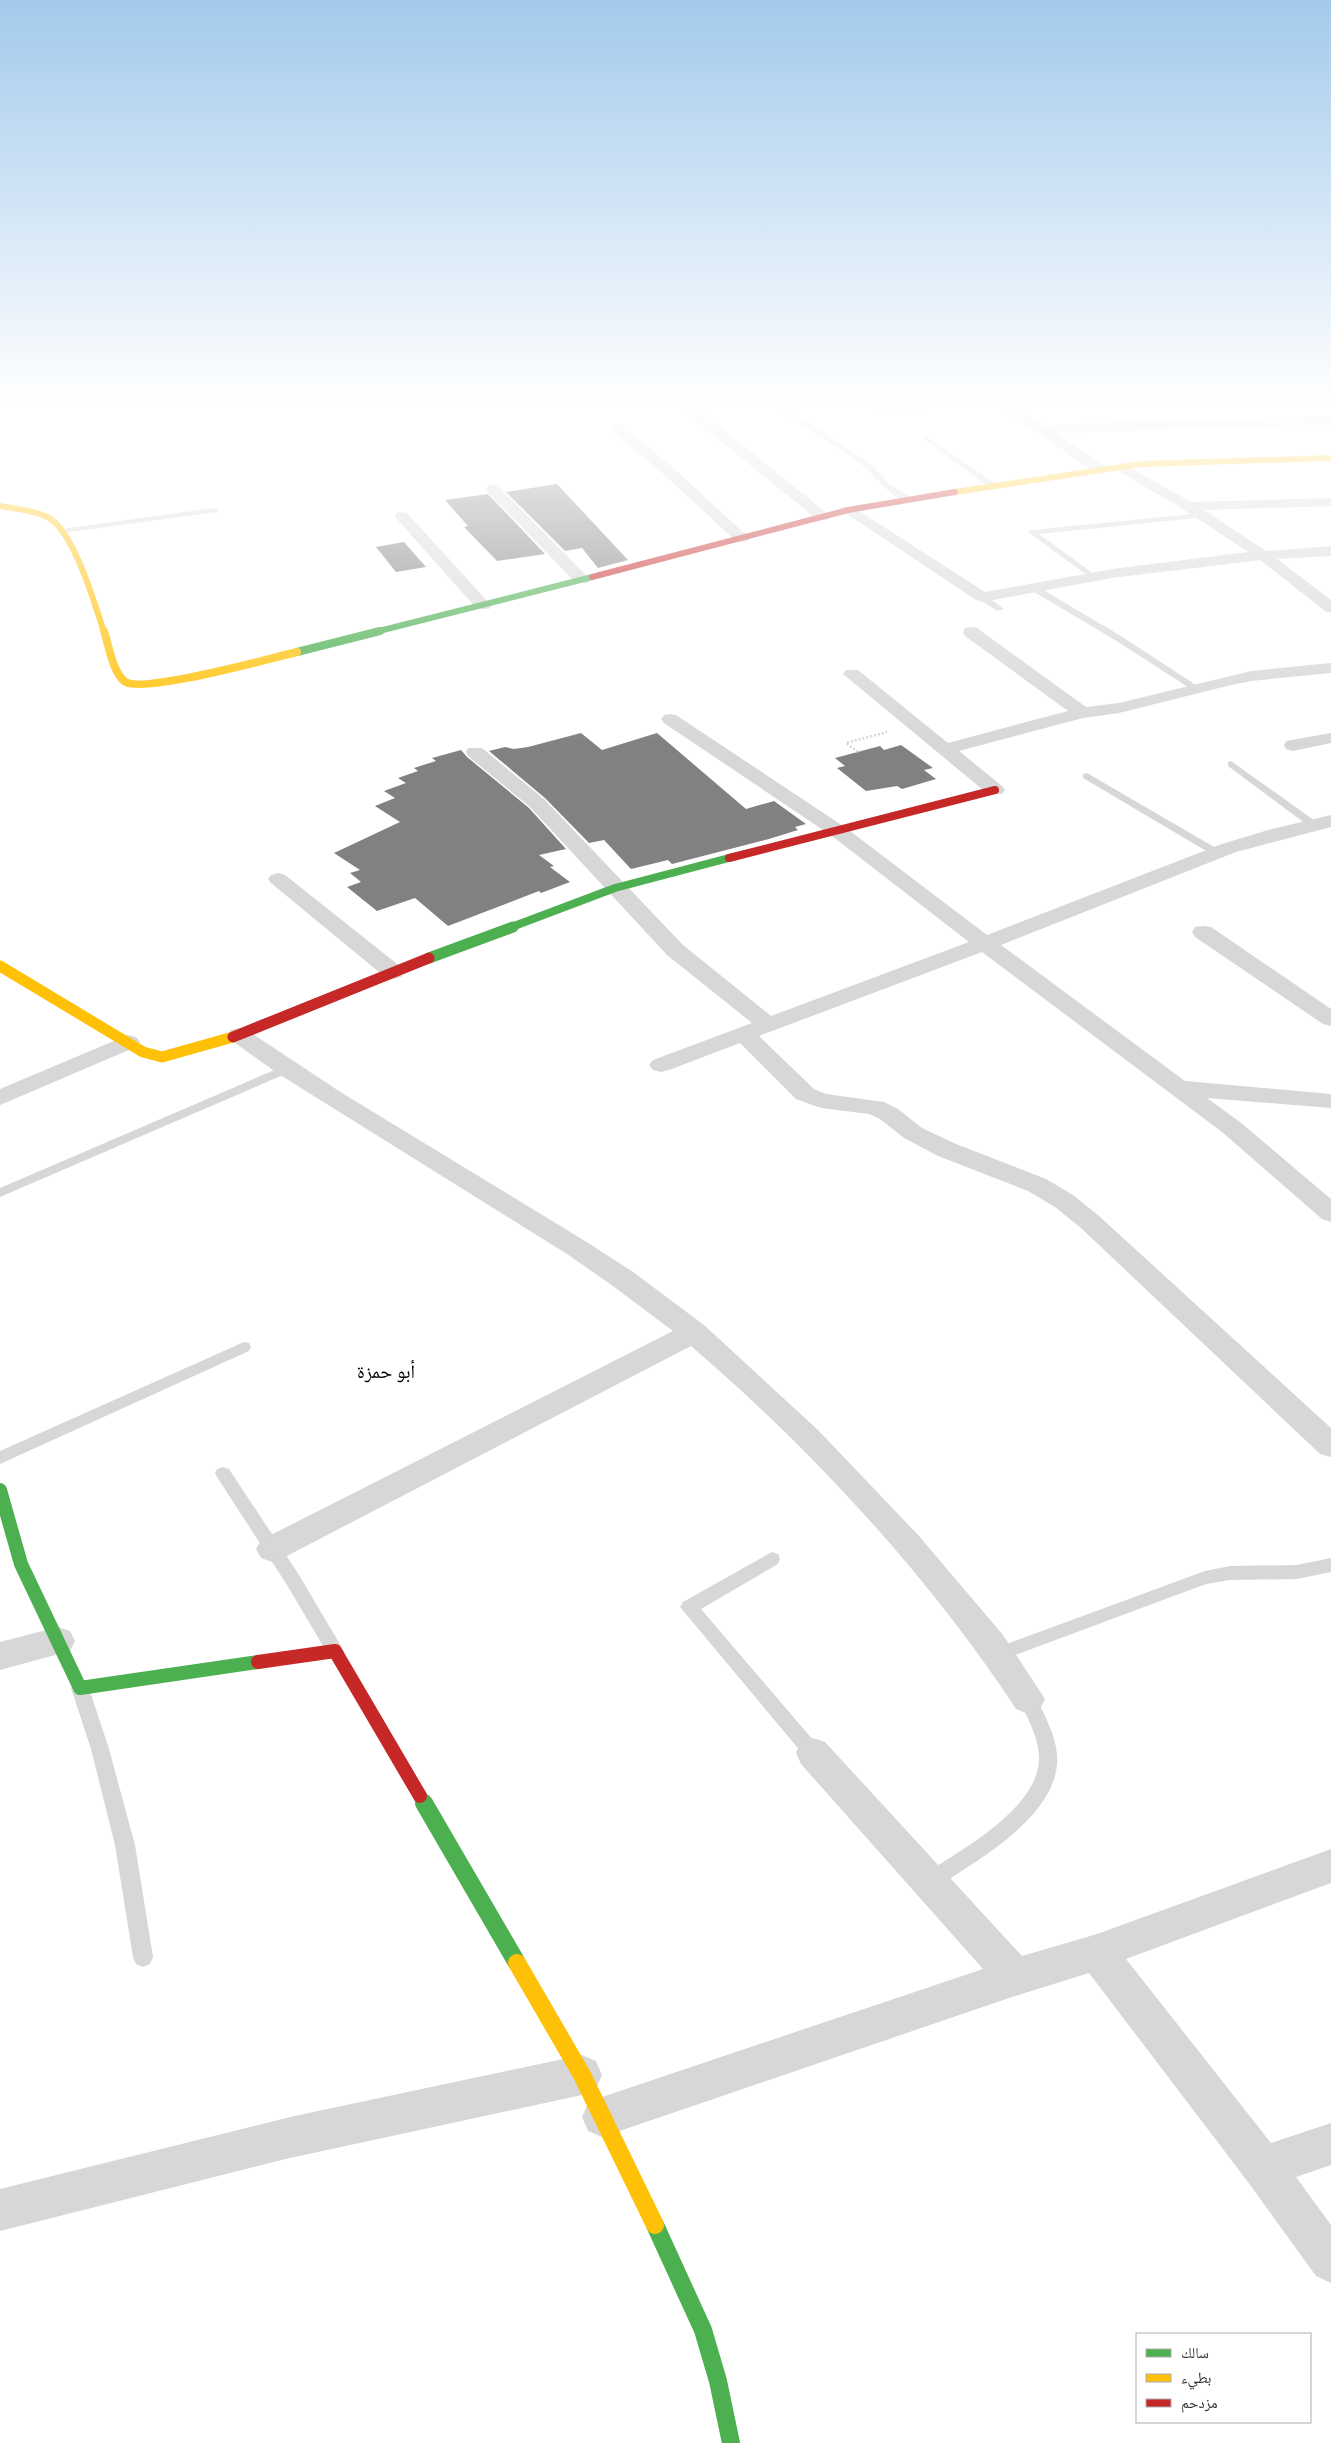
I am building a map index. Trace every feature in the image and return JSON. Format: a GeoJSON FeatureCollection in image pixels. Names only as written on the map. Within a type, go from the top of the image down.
{"type":"FeatureCollection","features":[{"type":"Feature","properties":{"kind":"street"},"geometry":{"type":"LineString","coordinates":[[44,517],[54,522],[62,531],[89,593],[118,673],[125,682],[136,685],[178,680],[344,641],[823,517]]}},
{"type":"Feature","properties":{"kind":"street"},"geometry":{"type":"LineString","coordinates":[[403,517],[483,606]]}},
{"type":"Feature","properties":{"kind":"street"},"geometry":{"type":"LineString","coordinates":[[520,517],[582,580]]}},
{"type":"Feature","properties":{"kind":"street"},"geometry":{"type":"LineString","coordinates":[[718,517],[742,539]]}},
{"type":"Feature","properties":{"kind":"street"},"geometry":{"type":"LineString","coordinates":[[859,517],[982,597],[1091,576],[1261,554],[1331,551]]}},
{"type":"Feature","properties":{"kind":"street"},"geometry":{"type":"LineString","coordinates":[[1206,517],[1261,554],[1330,606]]}},
{"type":"Feature","properties":{"kind":"street"},"geometry":{"type":"LineString","coordinates":[[971,632],[1082,713]]}},
{"type":"Feature","properties":{"kind":"street"},"geometry":{"type":"LineString","coordinates":[[946,750],[1082,713],[1120,708],[1251,676],[1331,668]]}},
{"type":"Feature","properties":{"kind":"street"},"geometry":{"type":"LineString","coordinates":[[852,674],[995,790]]}},
{"type":"Feature","properties":{"kind":"street"},"geometry":{"type":"LineString","coordinates":[[670,718],[839,832],[1231,1126],[1331,1213]]}},
{"type":"Feature","properties":{"kind":"street"},"geometry":{"type":"LineString","coordinates":[[1292,745],[1331,738]]}},
{"type":"Feature","properties":{"kind":"street"},"geometry":{"type":"LineString","coordinates":[[475,752],[537,803],[675,950],[769,1025]]}},
{"type":"Feature","properties":{"kind":"street"},"geometry":{"type":"LineString","coordinates":[[0,966],[151,1056],[162,1057],[239,1035],[393,972],[615,888],[839,832],[995,790]]}},
{"type":"Feature","properties":{"kind":"street"},"geometry":{"type":"LineString","coordinates":[[661,1065],[986,943],[1217,853],[1322,823]]}},
{"type":"Feature","properties":{"kind":"street"},"geometry":{"type":"LineString","coordinates":[[278,878],[393,972]]}},
{"type":"Feature","properties":{"kind":"street"},"geometry":{"type":"LineString","coordinates":[[1203,932],[1331,1019]]}},
{"type":"Feature","properties":{"kind":"street"},"geometry":{"type":"LineString","coordinates":[[744,1034],[805,1094],[821,1101],[875,1107],[921,1137],[948,1150],[1037,1185],[1064,1201],[1090,1222],[1331,1446]]}},
{"type":"Feature","properties":{"kind":"street"},"geometry":{"type":"LineString","coordinates":[[239,1035],[286,1069],[540,1225],[623,1279],[694,1332],[797,1424],[912,1547],[1000,1654],[1028,1699]]}},
{"type":"Feature","properties":{"kind":"street"},"geometry":{"type":"LineString","coordinates":[[0,1098],[128,1042]]}},
{"type":"Feature","properties":{"kind":"street"},"geometry":{"type":"LineString","coordinates":[[1180,1088],[1331,1101]]}},
{"type":"Feature","properties":{"kind":"street"},"geometry":{"type":"LineString","coordinates":[[272,1549],[694,1332]]}},
{"type":"Feature","properties":{"kind":"street"},"geometry":{"type":"LineString","coordinates":[[0,1490],[21,1564],[80,1688],[335,1651],[582,2075],[683,2282],[708,2344],[724,2404],[731,2443]]}},
{"type":"Feature","properties":{"kind":"street"},"geometry":{"type":"LineString","coordinates":[[0,1656],[58,1641]]}},
{"type":"Feature","properties":{"kind":"street"},"geometry":{"type":"LineString","coordinates":[[813,1753],[1015,1977]]}},
{"type":"Feature","properties":{"kind":"street"},"geometry":{"type":"LineString","coordinates":[[602,2117],[1015,1977],[1097,1952],[1331,1866]]}},
{"type":"Feature","properties":{"kind":"street"},"geometry":{"type":"LineString","coordinates":[[1097,1952],[1264,2167],[1331,2261]]}},
{"type":"Feature","properties":{"kind":"street"},"geometry":{"type":"LineString","coordinates":[[0,2210],[88,2186],[282,2141],[477,2096],[582,2075]]}},
{"type":"Feature","properties":{"kind":"street"},"geometry":{"type":"LineString","coordinates":[[1264,2167],[1331,2144]]}},
{"type":"Feature","properties":{"kind":"lane"},"geometry":{"type":"LineString","coordinates":[[62,531],[163,517]]}},
{"type":"Feature","properties":{"kind":"lane"},"geometry":{"type":"LineString","coordinates":[[1091,576],[1032,532],[1183,517]]}},
{"type":"Feature","properties":{"kind":"lane"},"geometry":{"type":"LineString","coordinates":[[1032,587],[1118,638],[1197,689]]}},
{"type":"Feature","properties":{"kind":"lane"},"geometry":{"type":"LineString","coordinates":[[982,597],[1000,609]]}},
{"type":"Feature","properties":{"kind":"lane"},"geometry":{"type":"LineString","coordinates":[[1231,764],[1322,823]]}},
{"type":"Feature","properties":{"kind":"lane"},"geometry":{"type":"LineString","coordinates":[[1087,776],[1217,853]]}},
{"type":"Feature","properties":{"kind":"lane"},"geometry":{"type":"LineString","coordinates":[[0,1192],[286,1069]]}},
{"type":"Feature","properties":{"kind":"lane"},"geometry":{"type":"LineString","coordinates":[[0,1458],[244,1347]]}},
{"type":"Feature","properties":{"kind":"lane"},"geometry":{"type":"LineString","coordinates":[[223,1474],[293,1580],[335,1651]]}},
{"type":"Feature","properties":{"kind":"lane"},"geometry":{"type":"LineString","coordinates":[[772,1559],[689,1607],[813,1753]]}},
{"type":"Feature","properties":{"kind":"lane"},"geometry":{"type":"LineString","coordinates":[[1000,1654],[1205,1578],[1230,1573],[1296,1572],[1331,1566]]}},
{"type":"Feature","properties":{"kind":"lane"},"geometry":{"type":"LineString","coordinates":[[80,1688],[100,1749],[125,1845],[144,1957]]}},
{"type":"Feature","properties":{"kind":"lane"},"geometry":{"type":"LineString","coordinates":[[929,1881],[1001,1831],[1030,1806],[1044,1785],[1048,1763],[1044,1735],[1028,1699]]}},
{"type":"Feature","properties":{"kind":"path"},"geometry":{"type":"LineString","coordinates":[[858,752],[846,743],[915,725]]}},
{"type":"Feature","properties":{"kind":"building"},"geometry":{"type":"Polygon","coordinates":[[[460,517],[510,517],[545,554],[497,561],[464,527],[468,526],[460,517]]]}},
{"type":"Feature","properties":{"kind":"building"},"geometry":{"type":"Polygon","coordinates":[[[531,517],[588,517],[628,560],[598,568],[582,548],[565,551],[531,517]]]}},
{"type":"Feature","properties":{"kind":"building"},"geometry":{"type":"Polygon","coordinates":[[[404,542],[426,567],[396,572],[376,547],[404,542]]]}},
{"type":"Feature","properties":{"kind":"building"},"geometry":{"type":"Polygon","coordinates":[[[581,733],[602,750],[657,733],[746,809],[774,801],[806,824],[795,827],[798,830],[769,839],[672,864],[668,860],[631,869],[604,840],[589,843],[545,798],[489,751],[505,747],[514,749],[528,747],[581,733]]]}},
{"type":"Feature","properties":{"kind":"building"},"geometry":{"type":"Polygon","coordinates":[[[901,745],[933,768],[924,770],[936,779],[902,789],[897,786],[866,791],[837,768],[845,766],[835,758],[880,746],[884,750],[901,745]]]}},
{"type":"Feature","properties":{"kind":"building"},"geometry":{"type":"Polygon","coordinates":[[[461,750],[529,808],[566,849],[539,855],[554,866],[550,867],[570,882],[541,893],[539,891],[448,926],[415,898],[377,911],[347,887],[361,882],[350,873],[360,870],[334,853],[400,822],[375,806],[395,798],[384,791],[406,783],[398,778],[418,771],[414,768],[436,761],[432,758],[461,750]]]}},
{"type":"Feature","properties":{"kind":"traffic: fast"},"geometry":{"type":"LineString","coordinates":[[297,652],[592,577]]}},
{"type":"Feature","properties":{"kind":"traffic: fast"},"geometry":{"type":"LineString","coordinates":[[429,958],[615,888],[729,858]]}},
{"type":"Feature","properties":{"kind":"traffic: fast"},"geometry":{"type":"LineString","coordinates":[[0,1490],[21,1564],[80,1688],[258,1662]]}},
{"type":"Feature","properties":{"kind":"traffic: fast"},"geometry":{"type":"LineString","coordinates":[[420,1796],[517,1963]]}},
{"type":"Feature","properties":{"kind":"traffic: fast"},"geometry":{"type":"LineString","coordinates":[[655,2225],[684,2284],[703,2330],[718,2381],[731,2443]]}},
{"type":"Feature","properties":{"kind":"traffic: slow"},"geometry":{"type":"LineString","coordinates":[[47,517],[55,522],[63,532],[72,549],[99,617],[118,673],[125,682],[136,685],[178,680],[297,652]]}},
{"type":"Feature","properties":{"kind":"traffic: slow"},"geometry":{"type":"LineString","coordinates":[[0,966],[143,1052],[162,1057],[233,1037]]}},
{"type":"Feature","properties":{"kind":"traffic: slow"},"geometry":{"type":"LineString","coordinates":[[517,1963],[582,2075],[655,2225]]}},
{"type":"Feature","properties":{"kind":"traffic: jam"},"geometry":{"type":"LineString","coordinates":[[592,577],[821,517]]}},
{"type":"Feature","properties":{"kind":"traffic: jam"},"geometry":{"type":"LineString","coordinates":[[729,858],[995,790]]}},
{"type":"Feature","properties":{"kind":"traffic: jam"},"geometry":{"type":"LineString","coordinates":[[233,1037],[429,958]]}},
{"type":"Feature","properties":{"kind":"traffic: jam"},"geometry":{"type":"LineString","coordinates":[[258,1662],[335,1651],[420,1796]]}},
{"type":"Feature","properties":{"kind":"district","name":"أبو حمزة"},"geometry":{"type":"Point","coordinates":[386,1371]}}]}
